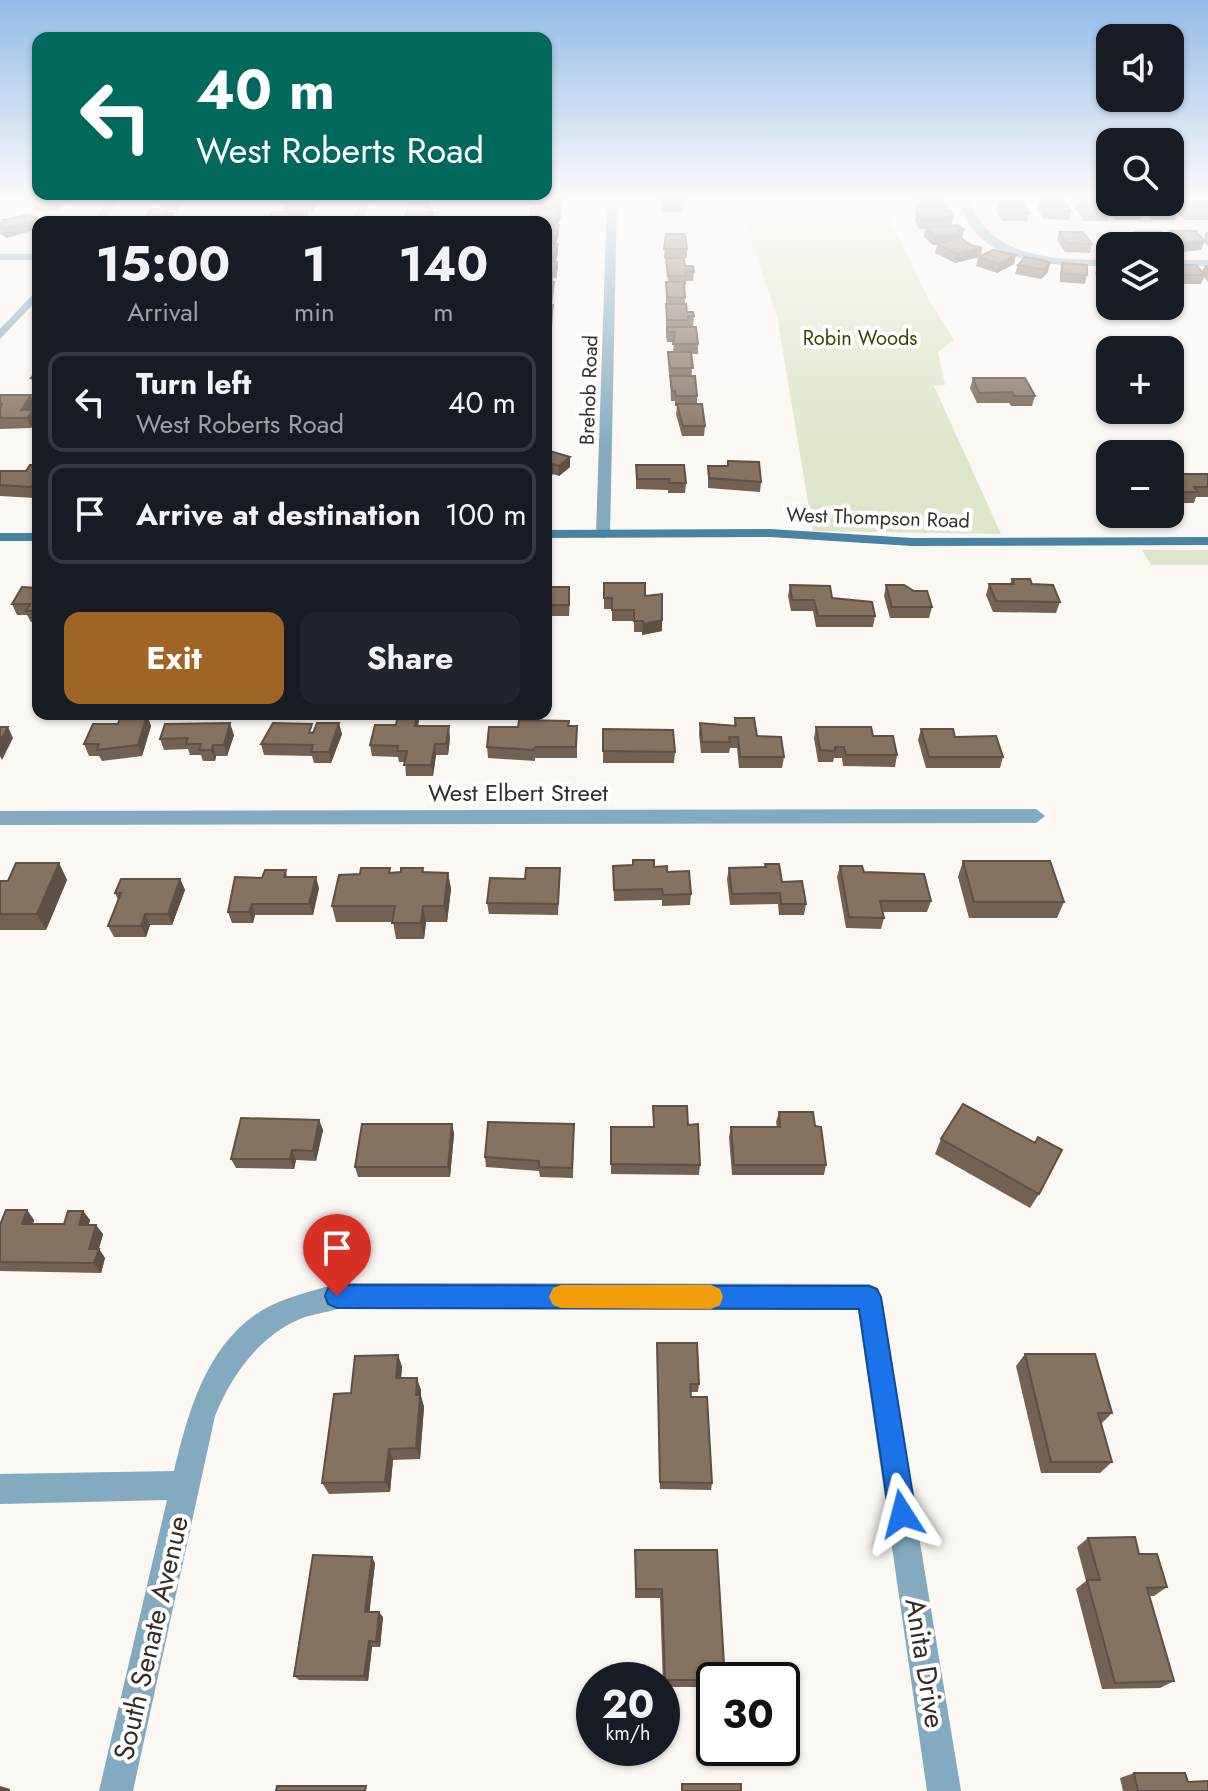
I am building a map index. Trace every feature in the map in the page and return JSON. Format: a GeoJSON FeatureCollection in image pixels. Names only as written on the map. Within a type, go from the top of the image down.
{"type":"FeatureCollection","features":[{"type":"Feature","properties":{"kind":"main road","name":"West Thompson Road"},"geometry":{"type":"LineString","coordinates":[[552,534],[770,533],[912,542],[1208,541]]}},
{"type":"Feature","properties":{"kind":"main road"},"geometry":{"type":"LineString","coordinates":[[0,537],[32,537]]}},
{"type":"Feature","properties":{"kind":"street","name":"Brehob Road"},"geometry":{"type":"LineString","coordinates":[[603,534],[610,283]]}},
{"type":"Feature","properties":{"kind":"street"},"geometry":{"type":"LineString","coordinates":[[0,336],[32,299]]}},
{"type":"Feature","properties":{"kind":"street","name":"West Elbert Street"},"geometry":{"type":"LineString","coordinates":[[0,818],[1036,816]]}},
{"type":"Feature","properties":{"kind":"street","name":"South Senate Avenue"},"geometry":{"type":"LineString","coordinates":[[116,1791],[201,1416],[221,1371],[253,1333],[271,1320],[322,1298],[869,1297]]}},
{"type":"Feature","properties":{"kind":"street","name":"Anita Drive"},"geometry":{"type":"LineString","coordinates":[[869,1297],[944,1791]]}},
{"type":"Feature","properties":{"kind":"street"},"geometry":{"type":"LineString","coordinates":[[0,1489],[185,1485]]}},
{"type":"Feature","properties":{"kind":"green space","name":"Robin Woods"},"geometry":{"type":"Polygon","coordinates":[[[765,283],[920,283],[954,340],[938,352],[945,385],[934,386],[1001,534],[813,531],[777,316],[765,283]]]}},
{"type":"Feature","properties":{"kind":"green space"},"geometry":{"type":"Polygon","coordinates":[[[1142,550],[1208,550],[1208,565],[1151,565],[1142,550]]]}},
{"type":"Feature","properties":{"kind":"building"},"geometry":{"type":"Polygon","coordinates":[[[666,283],[684,283],[685,298],[667,297],[666,283]]]}},
{"type":"Feature","properties":{"kind":"building"},"geometry":{"type":"Polygon","coordinates":[[[666,304],[686,304],[687,312],[693,312],[694,316],[688,316],[688,320],[667,320],[666,304]]]}},
{"type":"Feature","properties":{"kind":"building"},"geometry":{"type":"Polygon","coordinates":[[[667,327],[696,327],[698,344],[673,344],[675,332],[667,332],[667,327]]]}},
{"type":"Feature","properties":{"kind":"building"},"geometry":{"type":"Polygon","coordinates":[[[668,352],[691,352],[693,368],[672,368],[668,352]]]}},
{"type":"Feature","properties":{"kind":"building"},"geometry":{"type":"Polygon","coordinates":[[[670,376],[695,376],[697,396],[676,396],[670,376]]]}},
{"type":"Feature","properties":{"kind":"building"},"geometry":{"type":"Polygon","coordinates":[[[973,378],[1025,378],[1035,396],[1014,396],[1012,392],[979,393],[973,378]]]}},
{"type":"Feature","properties":{"kind":"building"},"geometry":{"type":"Polygon","coordinates":[[[0,395],[31,395],[21,410],[32,411],[27,418],[0,418],[0,395]]]}},
{"type":"Feature","properties":{"kind":"building"},"geometry":{"type":"Polygon","coordinates":[[[677,404],[702,404],[705,426],[683,426],[677,404]]]}},
{"type":"Feature","properties":{"kind":"building"},"geometry":{"type":"Polygon","coordinates":[[[552,452],[570,457],[559,466],[553,464],[552,452]]]}},
{"type":"Feature","properties":{"kind":"building"},"geometry":{"type":"Polygon","coordinates":[[[728,461],[759,462],[761,482],[709,478],[708,466],[728,466],[728,461]]]}},
{"type":"Feature","properties":{"kind":"building"},"geometry":{"type":"Polygon","coordinates":[[[32,465],[31,487],[0,485],[0,471],[26,471],[32,465]]]}},
{"type":"Feature","properties":{"kind":"building"},"geometry":{"type":"Polygon","coordinates":[[[636,465],[684,465],[686,483],[669,483],[669,479],[637,479],[636,465]]]}},
{"type":"Feature","properties":{"kind":"building"},"geometry":{"type":"Polygon","coordinates":[[[1184,474],[1208,474],[1208,487],[1194,487],[1198,492],[1184,492],[1184,474]]]}},
{"type":"Feature","properties":{"kind":"building"},"geometry":{"type":"Polygon","coordinates":[[[1012,579],[1030,579],[1032,584],[1053,585],[1060,602],[996,601],[989,584],[1014,584],[1012,579]]]}},
{"type":"Feature","properties":{"kind":"building"},"geometry":{"type":"Polygon","coordinates":[[[604,583],[645,583],[645,596],[662,594],[662,620],[643,624],[643,621],[634,621],[634,610],[612,610],[612,598],[604,598],[604,583]]]}},
{"type":"Feature","properties":{"kind":"building"},"geometry":{"type":"Polygon","coordinates":[[[790,585],[830,586],[832,598],[872,602],[875,616],[818,616],[814,600],[792,600],[790,585]]]}},
{"type":"Feature","properties":{"kind":"building"},"geometry":{"type":"Polygon","coordinates":[[[886,585],[904,585],[914,591],[927,591],[932,607],[892,607],[886,585]]]}},
{"type":"Feature","properties":{"kind":"building"},"geometry":{"type":"Polygon","coordinates":[[[22,587],[32,588],[32,611],[26,611],[30,604],[12,604],[22,587]]]}},
{"type":"Feature","properties":{"kind":"building"},"geometry":{"type":"Polygon","coordinates":[[[552,587],[569,587],[569,605],[552,605],[552,587]]]}},
{"type":"Feature","properties":{"kind":"building"},"geometry":{"type":"Polygon","coordinates":[[[735,718],[754,718],[757,736],[781,737],[784,757],[740,757],[738,737],[729,737],[730,742],[702,742],[700,723],[736,726],[735,718]]]}},
{"type":"Feature","properties":{"kind":"building"},"geometry":{"type":"Polygon","coordinates":[[[119,720],[146,720],[138,745],[97,750],[99,744],[84,744],[93,724],[118,724],[119,720]]]}},
{"type":"Feature","properties":{"kind":"building"},"geometry":{"type":"Polygon","coordinates":[[[397,720],[416,720],[415,726],[449,726],[446,744],[435,744],[431,765],[404,765],[407,751],[397,751],[398,746],[370,745],[375,725],[396,725],[397,720]]]}},
{"type":"Feature","properties":{"kind":"building"},"geometry":{"type":"Polygon","coordinates":[[[519,720],[569,721],[568,726],[577,726],[576,747],[535,747],[534,750],[487,747],[489,727],[518,727],[519,720]]]}},
{"type":"Feature","properties":{"kind":"building"},"geometry":{"type":"Polygon","coordinates":[[[230,723],[224,745],[213,745],[211,750],[199,750],[201,744],[186,744],[188,738],[160,739],[165,724],[230,723]]]}},
{"type":"Feature","properties":{"kind":"building"},"geometry":{"type":"Polygon","coordinates":[[[273,723],[312,724],[309,733],[313,733],[317,723],[339,723],[329,752],[311,752],[313,745],[261,744],[273,723]]]}},
{"type":"Feature","properties":{"kind":"building"},"geometry":{"type":"Polygon","coordinates":[[[0,727],[8,727],[0,741],[0,727]]]}},
{"type":"Feature","properties":{"kind":"building"},"geometry":{"type":"Polygon","coordinates":[[[816,727],[871,727],[873,736],[893,736],[897,755],[846,755],[844,747],[835,747],[835,751],[820,750],[816,727]]]}},
{"type":"Feature","properties":{"kind":"building"},"geometry":{"type":"Polygon","coordinates":[[[603,729],[673,730],[675,752],[603,751],[603,729]]]}},
{"type":"Feature","properties":{"kind":"building"},"geometry":{"type":"Polygon","coordinates":[[[921,729],[953,729],[955,737],[996,736],[1003,757],[929,757],[921,729]]]}},
{"type":"Feature","properties":{"kind":"building"},"geometry":{"type":"Polygon","coordinates":[[[633,860],[654,860],[654,867],[667,866],[667,872],[689,871],[691,894],[663,895],[662,889],[614,890],[613,866],[633,865],[633,860]]]}},
{"type":"Feature","properties":{"kind":"building"},"geometry":{"type":"Polygon","coordinates":[[[963,861],[1050,861],[1064,902],[974,902],[963,861]]]}},
{"type":"Feature","properties":{"kind":"building"},"geometry":{"type":"Polygon","coordinates":[[[16,863],[59,863],[37,914],[0,914],[0,881],[8,881],[16,863]]]}},
{"type":"Feature","properties":{"kind":"building"},"geometry":{"type":"Polygon","coordinates":[[[765,864],[779,864],[782,882],[802,881],[806,904],[781,904],[780,893],[732,894],[729,868],[766,867],[765,864]]]}},
{"type":"Feature","properties":{"kind":"building"},"geometry":{"type":"Polygon","coordinates":[[[840,866],[862,866],[864,872],[924,874],[931,901],[880,901],[884,918],[849,917],[840,866]]]}},
{"type":"Feature","properties":{"kind":"building"},"geometry":{"type":"Polygon","coordinates":[[[361,868],[390,868],[389,873],[401,872],[401,868],[423,868],[422,872],[448,873],[444,906],[423,906],[421,923],[392,923],[395,906],[332,906],[339,875],[360,874],[361,868]]]}},
{"type":"Feature","properties":{"kind":"building"},"geometry":{"type":"Polygon","coordinates":[[[526,868],[560,868],[558,904],[487,903],[490,878],[525,879],[526,868]]]}},
{"type":"Feature","properties":{"kind":"building"},"geometry":{"type":"Polygon","coordinates":[[[265,870],[286,870],[284,877],[316,877],[309,904],[252,904],[249,912],[228,912],[235,877],[262,878],[265,870]]]}},
{"type":"Feature","properties":{"kind":"building"},"geometry":{"type":"Polygon","coordinates":[[[121,879],[180,879],[168,914],[145,914],[141,926],[108,926],[121,893],[115,893],[121,879]]]}},
{"type":"Feature","properties":{"kind":"building"},"geometry":{"type":"Polygon","coordinates":[[[963,1104],[1035,1143],[1038,1137],[1062,1150],[1039,1194],[941,1139],[963,1104]]]}},
{"type":"Feature","properties":{"kind":"building"},"geometry":{"type":"Polygon","coordinates":[[[653,1106],[687,1106],[688,1125],[698,1124],[700,1165],[611,1164],[611,1127],[654,1127],[653,1106]]]}},
{"type":"Feature","properties":{"kind":"building"},"geometry":{"type":"Polygon","coordinates":[[[779,1112],[813,1112],[815,1126],[821,1127],[826,1165],[734,1165],[731,1127],[780,1127],[779,1112]]]}},
{"type":"Feature","properties":{"kind":"building"},"geometry":{"type":"Polygon","coordinates":[[[241,1118],[319,1120],[313,1151],[292,1150],[290,1159],[231,1159],[241,1118]]]}},
{"type":"Feature","properties":{"kind":"building"},"geometry":{"type":"Polygon","coordinates":[[[488,1122],[574,1124],[572,1168],[539,1167],[539,1161],[485,1157],[488,1122]]]}},
{"type":"Feature","properties":{"kind":"building"},"geometry":{"type":"Polygon","coordinates":[[[362,1124],[452,1124],[448,1167],[355,1167],[362,1124]]]}},
{"type":"Feature","properties":{"kind":"building"},"geometry":{"type":"Polygon","coordinates":[[[6,1210],[27,1210],[22,1224],[64,1224],[68,1211],[83,1211],[79,1225],[96,1225],[89,1249],[99,1249],[94,1263],[0,1262],[0,1225],[6,1210]]]}},
{"type":"Feature","properties":{"kind":"building"},"geometry":{"type":"Polygon","coordinates":[[[657,1343],[697,1343],[699,1384],[690,1384],[691,1397],[707,1397],[712,1483],[660,1482],[657,1343]]]}},
{"type":"Feature","properties":{"kind":"building"},"geometry":{"type":"Polygon","coordinates":[[[1025,1354],[1095,1354],[1112,1413],[1098,1413],[1112,1462],[1051,1462],[1025,1354]]]}},
{"type":"Feature","properties":{"kind":"building"},"geometry":{"type":"Polygon","coordinates":[[[398,1355],[396,1378],[417,1378],[416,1395],[420,1395],[416,1448],[389,1449],[385,1482],[322,1483],[334,1394],[351,1393],[355,1356],[398,1355]]]}},
{"type":"Feature","properties":{"kind":"building"},"geometry":{"type":"Polygon","coordinates":[[[1135,1537],[1139,1554],[1157,1554],[1167,1587],[1147,1588],[1174,1681],[1115,1683],[1087,1580],[1100,1580],[1088,1538],[1135,1537]]]}},
{"type":"Feature","properties":{"kind":"building"},"geometry":{"type":"Polygon","coordinates":[[[635,1550],[717,1550],[724,1662],[696,1662],[696,1680],[680,1680],[680,1662],[664,1662],[662,1589],[636,1589],[635,1550]]]}},
{"type":"Feature","properties":{"kind":"building"},"geometry":{"type":"Polygon","coordinates":[[[313,1555],[372,1557],[365,1612],[379,1612],[376,1642],[369,1641],[364,1676],[294,1676],[313,1555]]]}},
{"type":"Feature","properties":{"kind":"building"},"geometry":{"type":"Polygon","coordinates":[[[1134,1773],[1185,1773],[1188,1782],[1208,1781],[1208,1791],[1138,1791],[1134,1773]]]}},
{"type":"Feature","properties":{"kind":"building"},"geometry":{"type":"Polygon","coordinates":[[[682,1784],[741,1784],[741,1791],[682,1791],[682,1784]]]}},
{"type":"Feature","properties":{"kind":"building"},"geometry":{"type":"Polygon","coordinates":[[[277,1786],[366,1786],[365,1791],[276,1791],[277,1786]]]}},
{"type":"Feature","properties":{"kind":"slow traffic"},"geometry":{"type":"LineString","coordinates":[[561,1297],[711,1297]]}},
{"type":"Feature","properties":{"kind":"route"},"geometry":{"type":"LineString","coordinates":[[337,1296],[869,1297],[902,1514]]}}]}
